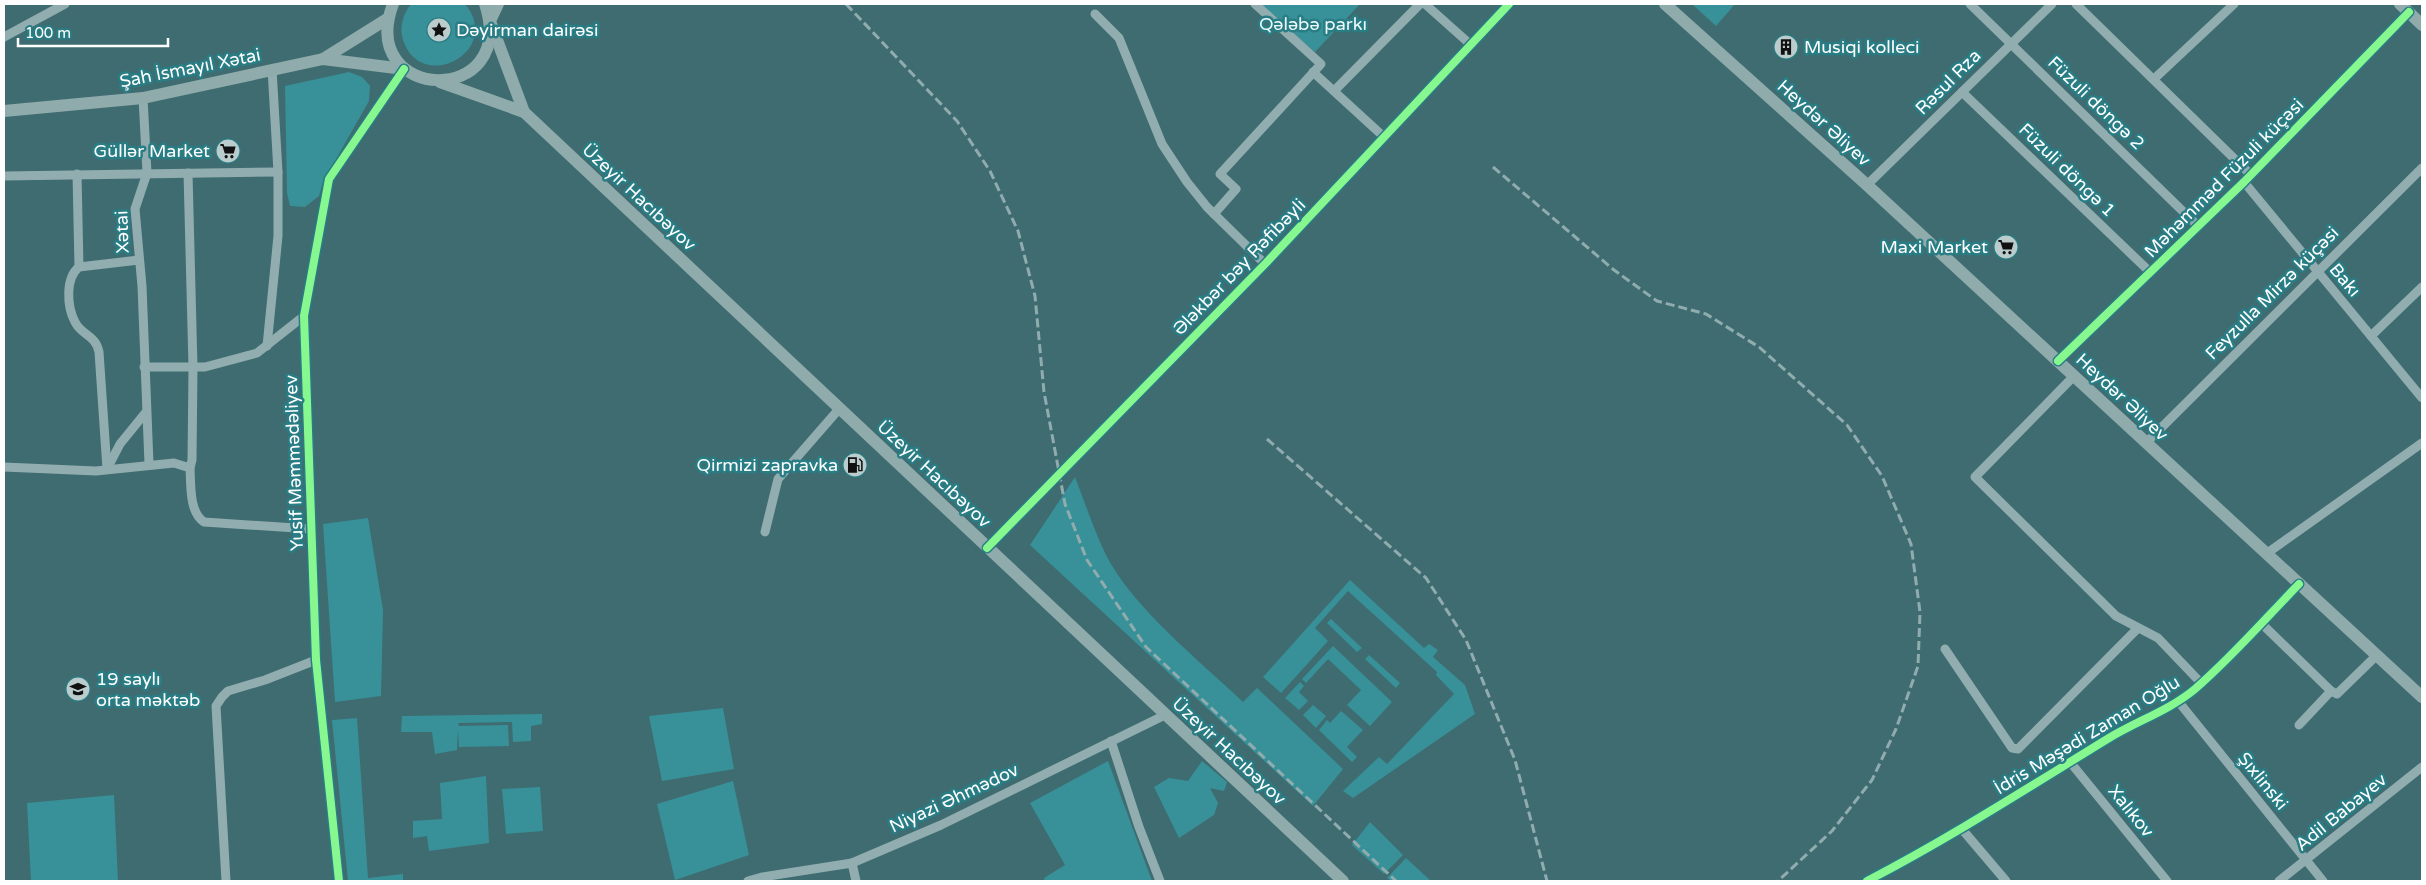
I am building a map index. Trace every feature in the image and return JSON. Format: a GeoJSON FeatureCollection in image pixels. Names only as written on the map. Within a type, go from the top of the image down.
{"type":"FeatureCollection","features":[{"type":"Feature","properties":{"kind":"main road"},"geometry":{"type":"LineString","coordinates":[[393,4],[388,19],[387,37],[393,54],[404,69]]}},
{"type":"Feature","properties":{"kind":"main road"},"geometry":{"type":"LineString","coordinates":[[485,4],[524,112]]}},
{"type":"Feature","properties":{"kind":"main road"},"geometry":{"type":"LineString","coordinates":[[438,81],[456,78],[472,70],[484,56],[490,39],[490,21],[498,4]]}},
{"type":"Feature","properties":{"kind":"main road","name":"Heydər Əliyev"},"geometry":{"type":"LineString","coordinates":[[1664,4],[1867,185],[2422,697]]}},
{"type":"Feature","properties":{"kind":"main road"},"geometry":{"type":"LineString","coordinates":[[2404,8],[2422,25]]}},
{"type":"Feature","properties":{"kind":"main road","name":"Şah İsmayıl Xətai"},"geometry":{"type":"LineString","coordinates":[[324,59],[388,19]]}},
{"type":"Feature","properties":{"kind":"main road","name":"Şah İsmayıl Xətai"},"geometry":{"type":"LineString","coordinates":[[4,111],[143,98],[324,59],[404,69],[420,78],[438,81],[524,112]]}},
{"type":"Feature","properties":{"kind":"main road","name":"Üzeyir Hacıbəyov"},"geometry":{"type":"LineString","coordinates":[[524,112],[1343,881]]}},
{"type":"Feature","properties":{"kind":"street"},"geometry":{"type":"LineString","coordinates":[[4,37],[65,4]]}},
{"type":"Feature","properties":{"kind":"street"},"geometry":{"type":"LineString","coordinates":[[1214,214],[1236,190],[1220,174],[1321,64],[1255,4]]}},
{"type":"Feature","properties":{"kind":"street"},"geometry":{"type":"LineString","coordinates":[[1334,91],[1420,4]]}},
{"type":"Feature","properties":{"kind":"street"},"geometry":{"type":"LineString","coordinates":[[1425,4],[1471,45]]}},
{"type":"Feature","properties":{"kind":"street","name":"Ələkbər bəy Rəfibəyli"},"geometry":{"type":"LineString","coordinates":[[987,548],[1264,264],[1510,4]]}},
{"type":"Feature","properties":{"kind":"street","name":"Füzuli döngə 2"},"geometry":{"type":"LineString","coordinates":[[1970,4],[2198,226]]}},
{"type":"Feature","properties":{"kind":"street","name":"Rəsul Rza"},"geometry":{"type":"LineString","coordinates":[[1867,185],[2052,4]]}},
{"type":"Feature","properties":{"kind":"street"},"geometry":{"type":"LineString","coordinates":[[2076,4],[2251,175]]}},
{"type":"Feature","properties":{"kind":"street"},"geometry":{"type":"LineString","coordinates":[[2154,79],[2234,4]]}},
{"type":"Feature","properties":{"kind":"street","name":"Məhəmməd Füzuli küçəsi"},"geometry":{"type":"LineString","coordinates":[[2058,362],[2251,175],[2404,8]]}},
{"type":"Feature","properties":{"kind":"street"},"geometry":{"type":"LineString","coordinates":[[1096,14],[1119,38],[1162,144],[1187,182],[1214,214],[1264,264]]}},
{"type":"Feature","properties":{"kind":"street"},"geometry":{"type":"LineString","coordinates":[[267,346],[278,236],[278,172],[272,69]]}},
{"type":"Feature","properties":{"kind":"street","name":"Yusif Məmmədəliyev"},"geometry":{"type":"LineString","coordinates":[[340,881],[316,660],[304,316],[329,179],[404,69]]}},
{"type":"Feature","properties":{"kind":"street"},"geometry":{"type":"LineString","coordinates":[[1313,72],[1384,137]]}},
{"type":"Feature","properties":{"kind":"street","name":"Füzuli döngə 1"},"geometry":{"type":"LineString","coordinates":[[1962,92],[2150,272]]}},
{"type":"Feature","properties":{"kind":"street","name":"Xətai"},"geometry":{"type":"LineString","coordinates":[[143,98],[147,174],[135,209],[149,464]]}},
{"type":"Feature","properties":{"kind":"street","name":"Feyzulla Mirzə küçəsi"},"geometry":{"type":"LineString","coordinates":[[2146,443],[2422,168]]}},
{"type":"Feature","properties":{"kind":"street"},"geometry":{"type":"LineString","coordinates":[[4,176],[278,172]]}},
{"type":"Feature","properties":{"kind":"street"},"geometry":{"type":"LineString","coordinates":[[188,173],[193,367],[192,460],[190,468],[194,510],[198,518],[204,522],[311,529]]}},
{"type":"Feature","properties":{"kind":"street"},"geometry":{"type":"LineString","coordinates":[[77,174],[79,267]]}},
{"type":"Feature","properties":{"kind":"street","name":"Bakı"},"geometry":{"type":"LineString","coordinates":[[2244,182],[2422,398]]}},
{"type":"Feature","properties":{"kind":"street"},"geometry":{"type":"LineString","coordinates":[[107,469],[101,366],[97,346],[91,336],[75,322],[70,304],[70,280],[74,271],[79,267],[139,260]]}},
{"type":"Feature","properties":{"kind":"street"},"geometry":{"type":"LineString","coordinates":[[2371,336],[2422,286]]}},
{"type":"Feature","properties":{"kind":"street"},"geometry":{"type":"LineString","coordinates":[[144,367],[205,367],[257,353],[304,316]]}},
{"type":"Feature","properties":{"kind":"street"},"geometry":{"type":"LineString","coordinates":[[2074,376],[1975,477],[2116,616],[2158,638],[2201,683]]}},
{"type":"Feature","properties":{"kind":"street"},"geometry":{"type":"LineString","coordinates":[[765,532],[778,479],[839,409]]}},
{"type":"Feature","properties":{"kind":"street"},"geometry":{"type":"LineString","coordinates":[[107,469],[120,444],[146,412]]}},
{"type":"Feature","properties":{"kind":"street"},"geometry":{"type":"LineString","coordinates":[[2266,554],[2422,443]]}},
{"type":"Feature","properties":{"kind":"street"},"geometry":{"type":"LineString","coordinates":[[4,467],[107,469],[174,463],[190,468]]}},
{"type":"Feature","properties":{"kind":"street","name":"İdris Məşədi Zaman Oğlu"},"geometry":{"type":"LineString","coordinates":[[1867,881],[1916,856],[2121,731],[2178,701],[2201,683],[2299,584]]}},
{"type":"Feature","properties":{"kind":"street"},"geometry":{"type":"LineString","coordinates":[[2261,622],[2336,694],[2341,692],[2377,655]]}},
{"type":"Feature","properties":{"kind":"street"},"geometry":{"type":"LineString","coordinates":[[1945,649],[2012,748],[2018,748],[2138,628]]}},
{"type":"Feature","properties":{"kind":"street"},"geometry":{"type":"LineString","coordinates":[[226,881],[216,706],[228,691],[265,680],[316,660]]}},
{"type":"Feature","properties":{"kind":"street"},"geometry":{"type":"LineString","coordinates":[[2299,725],[2331,691]]}},
{"type":"Feature","properties":{"kind":"street","name":"Şıxlinski"},"geometry":{"type":"LineString","coordinates":[[2178,701],[2323,881]]}},
{"type":"Feature","properties":{"kind":"street","name":"Niyazi Əhmədov"},"geometry":{"type":"LineString","coordinates":[[748,881],[852,863],[941,825],[1165,714]]}},
{"type":"Feature","properties":{"kind":"street"},"geometry":{"type":"LineString","coordinates":[[1112,741],[1139,827],[1160,881]]}},
{"type":"Feature","properties":{"kind":"street","name":"Xalıkov"},"geometry":{"type":"LineString","coordinates":[[2070,762],[2167,881]]}},
{"type":"Feature","properties":{"kind":"street","name":"Adil Babayev"},"geometry":{"type":"LineString","coordinates":[[2279,881],[2422,767]]}},
{"type":"Feature","properties":{"kind":"street"},"geometry":{"type":"LineString","coordinates":[[1961,828],[2006,881]]}},
{"type":"Feature","properties":{"kind":"street"},"geometry":{"type":"LineString","coordinates":[[852,863],[856,881]]}},
{"type":"Feature","properties":{"kind":"green space"},"geometry":{"type":"Polygon","coordinates":[[[411,4],[465,4],[474,21],[474,37],[467,51],[455,60],[441,65],[426,64],[412,56],[403,40],[401,30],[404,16],[411,4]]]}},
{"type":"Feature","properties":{"kind":"green space","name":"Qələbə parkı"},"geometry":{"type":"Polygon","coordinates":[[[1258,4],[1360,4],[1315,52],[1258,4]]]}},
{"type":"Feature","properties":{"kind":"green space"},"geometry":{"type":"Polygon","coordinates":[[[1692,4],[1735,4],[1716,26],[1692,4]]]}},
{"type":"Feature","properties":{"kind":"green space"},"geometry":{"type":"Polygon","coordinates":[[[349,72],[362,77],[370,86],[369,101],[323,182],[319,196],[305,207],[290,206],[287,193],[285,86],[349,72]]]}},
{"type":"Feature","properties":{"kind":"green space"},"geometry":{"type":"Polygon","coordinates":[[[1075,477],[1106,555],[1132,594],[1150,614],[1243,702],[1257,688],[1343,769],[1313,806],[1030,545],[1075,477]]]}},
{"type":"Feature","properties":{"kind":"green space"},"geometry":{"type":"Polygon","coordinates":[[[368,518],[383,610],[381,696],[335,702],[323,524],[368,518]]]}},
{"type":"Feature","properties":{"kind":"green space"},"geometry":{"type":"Polygon","coordinates":[[[1350,580],[1424,648],[1429,644],[1438,650],[1433,657],[1465,685],[1475,714],[1353,798],[1343,791],[1379,757],[1387,764],[1454,694],[1436,675],[1437,672],[1348,591],[1315,628],[1328,641],[1281,693],[1263,677],[1350,580]]]}},
{"type":"Feature","properties":{"kind":"green space"},"geometry":{"type":"Polygon","coordinates":[[[1331,619],[1362,648],[1357,652],[1327,623],[1331,619]]]}},
{"type":"Feature","properties":{"kind":"green space"},"geometry":{"type":"Polygon","coordinates":[[[1333,646],[1392,702],[1370,726],[1347,705],[1361,690],[1328,659],[1306,683],[1302,679],[1333,646]]]}},
{"type":"Feature","properties":{"kind":"green space"},"geometry":{"type":"Polygon","coordinates":[[[1369,655],[1400,683],[1396,688],[1365,659],[1369,655]]]}},
{"type":"Feature","properties":{"kind":"green space"},"geometry":{"type":"Polygon","coordinates":[[[1300,682],[1304,686],[1299,692],[1308,701],[1299,710],[1285,698],[1300,682]]]}},
{"type":"Feature","properties":{"kind":"green space"},"geometry":{"type":"Polygon","coordinates":[[[1313,705],[1326,716],[1316,728],[1303,715],[1313,705]]]}},
{"type":"Feature","properties":{"kind":"green space"},"geometry":{"type":"Polygon","coordinates":[[[723,708],[734,769],[662,781],[649,716],[723,708]]]}},
{"type":"Feature","properties":{"kind":"green space"},"geometry":{"type":"Polygon","coordinates":[[[1341,711],[1363,730],[1347,747],[1357,757],[1352,762],[1319,730],[1327,720],[1330,723],[1341,711]]]}},
{"type":"Feature","properties":{"kind":"green space"},"geometry":{"type":"Polygon","coordinates":[[[542,714],[542,724],[531,726],[531,741],[513,742],[512,722],[458,723],[459,726],[508,725],[509,746],[459,747],[458,730],[457,750],[435,754],[432,732],[401,732],[402,716],[542,714]]]}},
{"type":"Feature","properties":{"kind":"green space"},"geometry":{"type":"Polygon","coordinates":[[[357,718],[368,878],[403,874],[403,881],[348,881],[332,720],[357,718]]]}},
{"type":"Feature","properties":{"kind":"green space"},"geometry":{"type":"Polygon","coordinates":[[[1108,761],[1152,881],[1045,881],[1044,878],[1065,865],[1030,803],[1108,761]]]}},
{"type":"Feature","properties":{"kind":"green space"},"geometry":{"type":"Polygon","coordinates":[[[1202,761],[1227,782],[1224,791],[1210,788],[1218,803],[1214,815],[1179,838],[1154,787],[1169,778],[1188,781],[1202,761]]]}},
{"type":"Feature","properties":{"kind":"green space"},"geometry":{"type":"Polygon","coordinates":[[[486,776],[489,843],[429,851],[427,836],[413,838],[413,821],[442,819],[440,783],[486,776]]]}},
{"type":"Feature","properties":{"kind":"green space"},"geometry":{"type":"Polygon","coordinates":[[[733,781],[749,855],[675,880],[657,804],[733,781]]]}},
{"type":"Feature","properties":{"kind":"green space"},"geometry":{"type":"Polygon","coordinates":[[[540,787],[543,831],[506,834],[502,789],[540,787]]]}},
{"type":"Feature","properties":{"kind":"green space"},"geometry":{"type":"Polygon","coordinates":[[[114,795],[118,881],[31,881],[27,803],[114,795]]]}},
{"type":"Feature","properties":{"kind":"green space"},"geometry":{"type":"Polygon","coordinates":[[[1370,822],[1403,855],[1384,874],[1352,845],[1370,822]]]}},
{"type":"Feature","properties":{"kind":"green space"},"geometry":{"type":"Polygon","coordinates":[[[1406,858],[1431,881],[1391,881],[1387,878],[1406,858]]]}},
{"type":"Feature","properties":{"kind":"railway"},"geometry":{"type":"LineString","coordinates":[[846,4],[957,121],[990,171],[1018,231],[1035,296],[1044,392],[1065,504],[1087,560],[1146,647],[1396,881]]}},
{"type":"Feature","properties":{"kind":"railway"},"geometry":{"type":"LineString","coordinates":[[1493,167],[1614,270],[1657,301],[1706,314],[1759,347],[1847,425],[1882,476],[1911,544],[1920,612],[1918,666],[1896,729],[1872,780],[1832,831],[1778,881]]}},
{"type":"Feature","properties":{"kind":"railway"},"geometry":{"type":"LineString","coordinates":[[1267,439],[1426,578],[1466,640],[1515,760],[1547,881]]}},
{"type":"Feature","properties":{"kind":"cycle path"},"geometry":{"type":"LineString","coordinates":[[987,548],[1265,264],[1509,4]]}},
{"type":"Feature","properties":{"kind":"cycle path"},"geometry":{"type":"LineString","coordinates":[[2058,361],[2244,182],[2409,12]]}},
{"type":"Feature","properties":{"kind":"cycle path"},"geometry":{"type":"LineString","coordinates":[[339,881],[316,660],[304,316],[329,179],[404,69]]}},
{"type":"Feature","properties":{"kind":"cycle path"},"geometry":{"type":"LineString","coordinates":[[1867,881],[1959,830],[2109,738],[2185,696],[2222,664],[2299,584]]}},
{"type":"Feature","properties":{"kind":"place","name":"Dəyirman dairəsi"},"geometry":{"type":"Point","coordinates":[439,30]}},
{"type":"Feature","properties":{"kind":"place","name":"Musiqi kolleci"},"geometry":{"type":"Point","coordinates":[1786,47]}},
{"type":"Feature","properties":{"kind":"place","name":"Güllər Market"},"geometry":{"type":"Point","coordinates":[228,151]}},
{"type":"Feature","properties":{"kind":"place","name":"Maxi Market"},"geometry":{"type":"Point","coordinates":[2006,247]}},
{"type":"Feature","properties":{"kind":"place","name":"Qirmizi zapravka"},"geometry":{"type":"Point","coordinates":[855,465]}},
{"type":"Feature","properties":{"kind":"place","name":"19 saylı orta məktəb"},"geometry":{"type":"Point","coordinates":[78,689]}}]}
